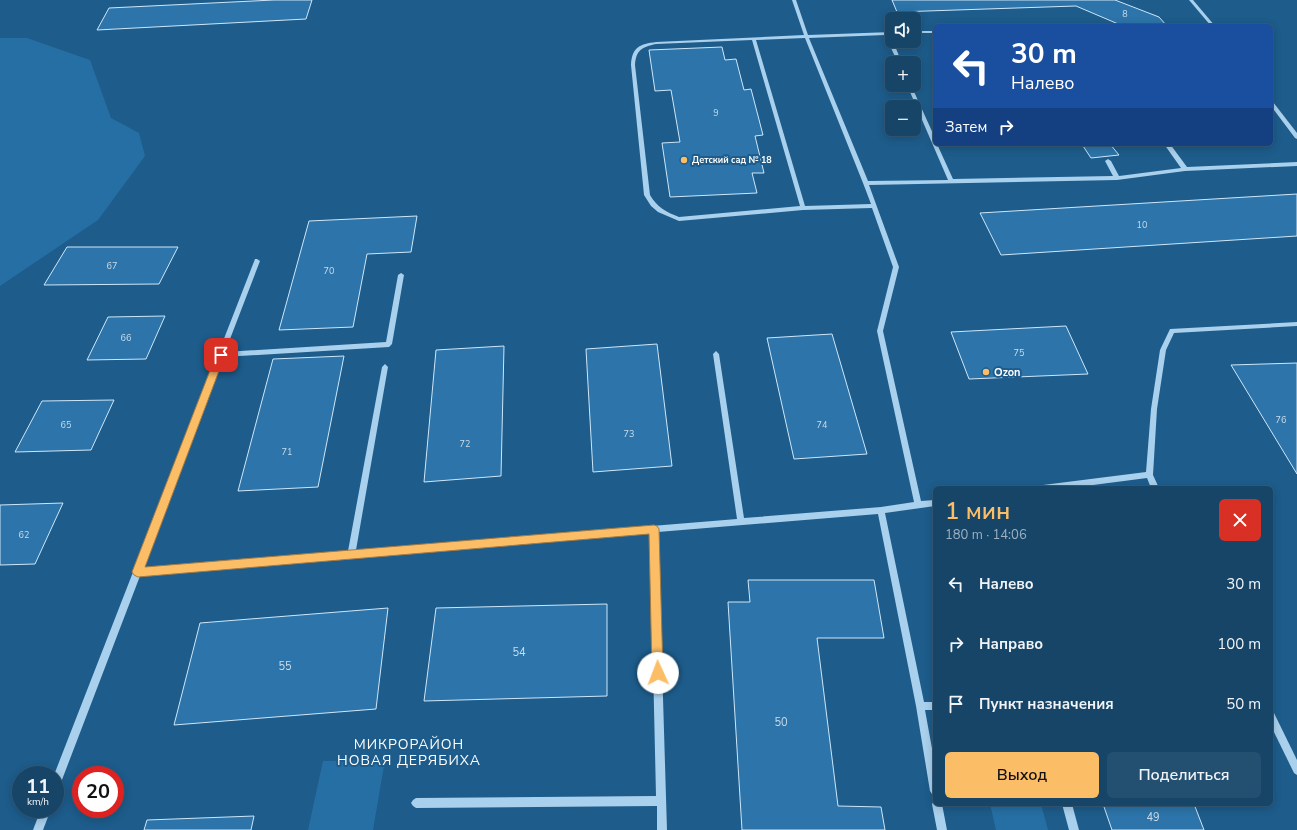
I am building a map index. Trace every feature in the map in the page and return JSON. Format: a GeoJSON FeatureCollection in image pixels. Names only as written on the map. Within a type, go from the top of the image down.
{"type":"FeatureCollection","features":[{"type":"Feature","properties":{"kind":"street"},"geometry":{"type":"LineString","coordinates":[[794,0],[806,36],[866,183],[896,267],[880,331],[918,505]]}},
{"type":"Feature","properties":{"kind":"street"},"geometry":{"type":"LineString","coordinates":[[1190,0],[1211,24]]}},
{"type":"Feature","properties":{"kind":"street"},"geometry":{"type":"LineString","coordinates":[[921,32],[933,32]]}},
{"type":"Feature","properties":{"kind":"street"},"geometry":{"type":"LineString","coordinates":[[874,206],[803,208],[679,219],[664,214],[654,207],[647,195],[633,56],[639,48],[646,44],[656,43],[754,40],[806,36],[885,33]]}},
{"type":"Feature","properties":{"kind":"street"},"geometry":{"type":"LineString","coordinates":[[754,40],[803,208]]}},
{"type":"Feature","properties":{"kind":"street"},"geometry":{"type":"LineString","coordinates":[[912,92],[933,140]]}},
{"type":"Feature","properties":{"kind":"street"},"geometry":{"type":"LineString","coordinates":[[1273,106],[1297,137]]}},
{"type":"Feature","properties":{"kind":"street"},"geometry":{"type":"LineString","coordinates":[[936,146],[951,181]]}},
{"type":"Feature","properties":{"kind":"street"},"geometry":{"type":"LineString","coordinates":[[1169,146],[1186,169]]}},
{"type":"Feature","properties":{"kind":"street"},"geometry":{"type":"LineString","coordinates":[[1108,161],[1117,178]]}},
{"type":"Feature","properties":{"kind":"street"},"geometry":{"type":"LineString","coordinates":[[866,183],[1117,178],[1186,169],[1297,164]]}},
{"type":"Feature","properties":{"kind":"street"},"geometry":{"type":"LineString","coordinates":[[62,766],[257,261]]}},
{"type":"Feature","properties":{"kind":"street"},"geometry":{"type":"LineString","coordinates":[[221,355],[389,344],[401,275]]}},
{"type":"Feature","properties":{"kind":"street"},"geometry":{"type":"LineString","coordinates":[[1154,486],[1149,475],[1154,409],[1163,350],[1172,331],[1297,324]]}},
{"type":"Feature","properties":{"kind":"street"},"geometry":{"type":"LineString","coordinates":[[716,354],[741,522]]}},
{"type":"Feature","properties":{"kind":"street"},"geometry":{"type":"LineString","coordinates":[[351,554],[385,367]]}},
{"type":"Feature","properties":{"kind":"street"},"geometry":{"type":"LineString","coordinates":[[1059,486],[1149,475]]}},
{"type":"Feature","properties":{"kind":"street"},"geometry":{"type":"LineString","coordinates":[[138,572],[881,510],[933,503]]}},
{"type":"Feature","properties":{"kind":"street"},"geometry":{"type":"LineString","coordinates":[[881,510],[933,779]]}},
{"type":"Feature","properties":{"kind":"street"},"geometry":{"type":"LineString","coordinates":[[654,529],[662,830]]}},
{"type":"Feature","properties":{"kind":"street"},"geometry":{"type":"LineString","coordinates":[[920,706],[933,706]]}},
{"type":"Feature","properties":{"kind":"street"},"geometry":{"type":"LineString","coordinates":[[1273,720],[1297,770]]}},
{"type":"Feature","properties":{"kind":"street"},"geometry":{"type":"LineString","coordinates":[[416,803],[661,801]]}},
{"type":"Feature","properties":{"kind":"street"},"geometry":{"type":"LineString","coordinates":[[937,806],[942,830]]}},
{"type":"Feature","properties":{"kind":"street"},"geometry":{"type":"LineString","coordinates":[[1068,806],[1074,830]]}},
{"type":"Feature","properties":{"kind":"street"},"geometry":{"type":"LineString","coordinates":[[38,830],[43,818]]}},
{"type":"Feature","properties":{"kind":"shaded area"},"geometry":{"type":"Polygon","coordinates":[[[0,38],[27,38],[90,60],[111,118],[139,133],[145,156],[98,220],[0,286],[0,38]]]}},
{"type":"Feature","properties":{"kind":"shaded area"},"geometry":{"type":"Polygon","coordinates":[[[385,760],[373,830],[308,830],[323,761],[385,760]]]}},
{"type":"Feature","properties":{"kind":"shaded area"},"geometry":{"type":"Polygon","coordinates":[[[990,806],[1042,806],[1048,830],[996,830],[990,806]]]}},
{"type":"Feature","properties":{"kind":"building"},"geometry":{"type":"Polygon","coordinates":[[[274,0],[312,0],[306,19],[97,30],[109,8],[274,0]]]}},
{"type":"Feature","properties":{"kind":"building"},"geometry":{"type":"Polygon","coordinates":[[[892,0],[1115,0],[1159,17],[1165,24],[1118,24],[1076,6],[897,12],[892,0]]]}},
{"type":"Feature","properties":{"kind":"building"},"geometry":{"type":"Polygon","coordinates":[[[722,47],[725,60],[736,59],[744,90],[751,89],[763,135],[755,136],[764,173],[752,173],[757,193],[670,197],[662,143],[680,142],[671,90],[655,91],[649,50],[722,47]]]}},
{"type":"Feature","properties":{"kind":"building"},"geometry":{"type":"Polygon","coordinates":[[[1083,146],[1112,146],[1119,155],[1091,158],[1083,146]]]}},
{"type":"Feature","properties":{"kind":"building"},"geometry":{"type":"Polygon","coordinates":[[[1297,194],[1297,236],[1001,255],[980,213],[1297,194]]]}},
{"type":"Feature","properties":{"kind":"building"},"geometry":{"type":"Polygon","coordinates":[[[417,216],[411,252],[367,254],[353,327],[279,330],[309,221],[417,216]]]}},
{"type":"Feature","properties":{"kind":"building"},"geometry":{"type":"Polygon","coordinates":[[[67,247],[178,247],[159,284],[44,285],[67,247]]]}},
{"type":"Feature","properties":{"kind":"building"},"geometry":{"type":"Polygon","coordinates":[[[165,316],[146,359],[87,360],[108,317],[165,316]]]}},
{"type":"Feature","properties":{"kind":"building"},"geometry":{"type":"Polygon","coordinates":[[[1066,326],[1088,374],[969,379],[951,332],[1066,326]]]}},
{"type":"Feature","properties":{"kind":"building"},"geometry":{"type":"Polygon","coordinates":[[[832,334],[867,454],[794,459],[767,338],[832,334]]]}},
{"type":"Feature","properties":{"kind":"building"},"geometry":{"type":"Polygon","coordinates":[[[657,344],[672,466],[593,472],[586,349],[657,344]]]}},
{"type":"Feature","properties":{"kind":"building"},"geometry":{"type":"Polygon","coordinates":[[[504,346],[501,476],[424,482],[436,350],[504,346]]]}},
{"type":"Feature","properties":{"kind":"building"},"geometry":{"type":"Polygon","coordinates":[[[344,356],[318,487],[238,491],[273,359],[344,356]]]}},
{"type":"Feature","properties":{"kind":"building"},"geometry":{"type":"Polygon","coordinates":[[[1297,363],[1297,474],[1231,365],[1297,363]]]}},
{"type":"Feature","properties":{"kind":"building"},"geometry":{"type":"Polygon","coordinates":[[[114,400],[91,450],[15,452],[42,401],[114,400]]]}},
{"type":"Feature","properties":{"kind":"building"},"geometry":{"type":"Polygon","coordinates":[[[63,503],[35,564],[0,565],[0,505],[63,503]]]}},
{"type":"Feature","properties":{"kind":"building"},"geometry":{"type":"Polygon","coordinates":[[[748,580],[874,580],[884,638],[817,638],[838,806],[881,807],[885,830],[742,830],[728,602],[750,602],[748,580]]]}},
{"type":"Feature","properties":{"kind":"building"},"geometry":{"type":"Polygon","coordinates":[[[607,604],[607,696],[424,701],[436,608],[607,604]]]}},
{"type":"Feature","properties":{"kind":"building"},"geometry":{"type":"Polygon","coordinates":[[[388,608],[376,709],[174,725],[200,623],[388,608]]]}},
{"type":"Feature","properties":{"kind":"building"},"geometry":{"type":"Polygon","coordinates":[[[1104,806],[1195,806],[1204,830],[1112,830],[1104,806]]]}},
{"type":"Feature","properties":{"kind":"building"},"geometry":{"type":"Polygon","coordinates":[[[254,816],[251,830],[144,830],[147,820],[254,816]]]}},
{"type":"Feature","properties":{"kind":"place","name":"Детский сад № 18"},"geometry":{"type":"Point","coordinates":[684,160]}},
{"type":"Feature","properties":{"kind":"place","name":"Ozon"},"geometry":{"type":"Point","coordinates":[986,372]}},
{"type":"Feature","properties":{"kind":"district","name":"МИКРОРАЙОН НОВАЯ ДЕРЯБИХА"},"geometry":{"type":"Point","coordinates":[409,752]}},
{"type":"Feature","properties":{"kind":"route"},"geometry":{"type":"LineString","coordinates":[[221,355],[138,572],[654,529],[658,673]]}}]}
